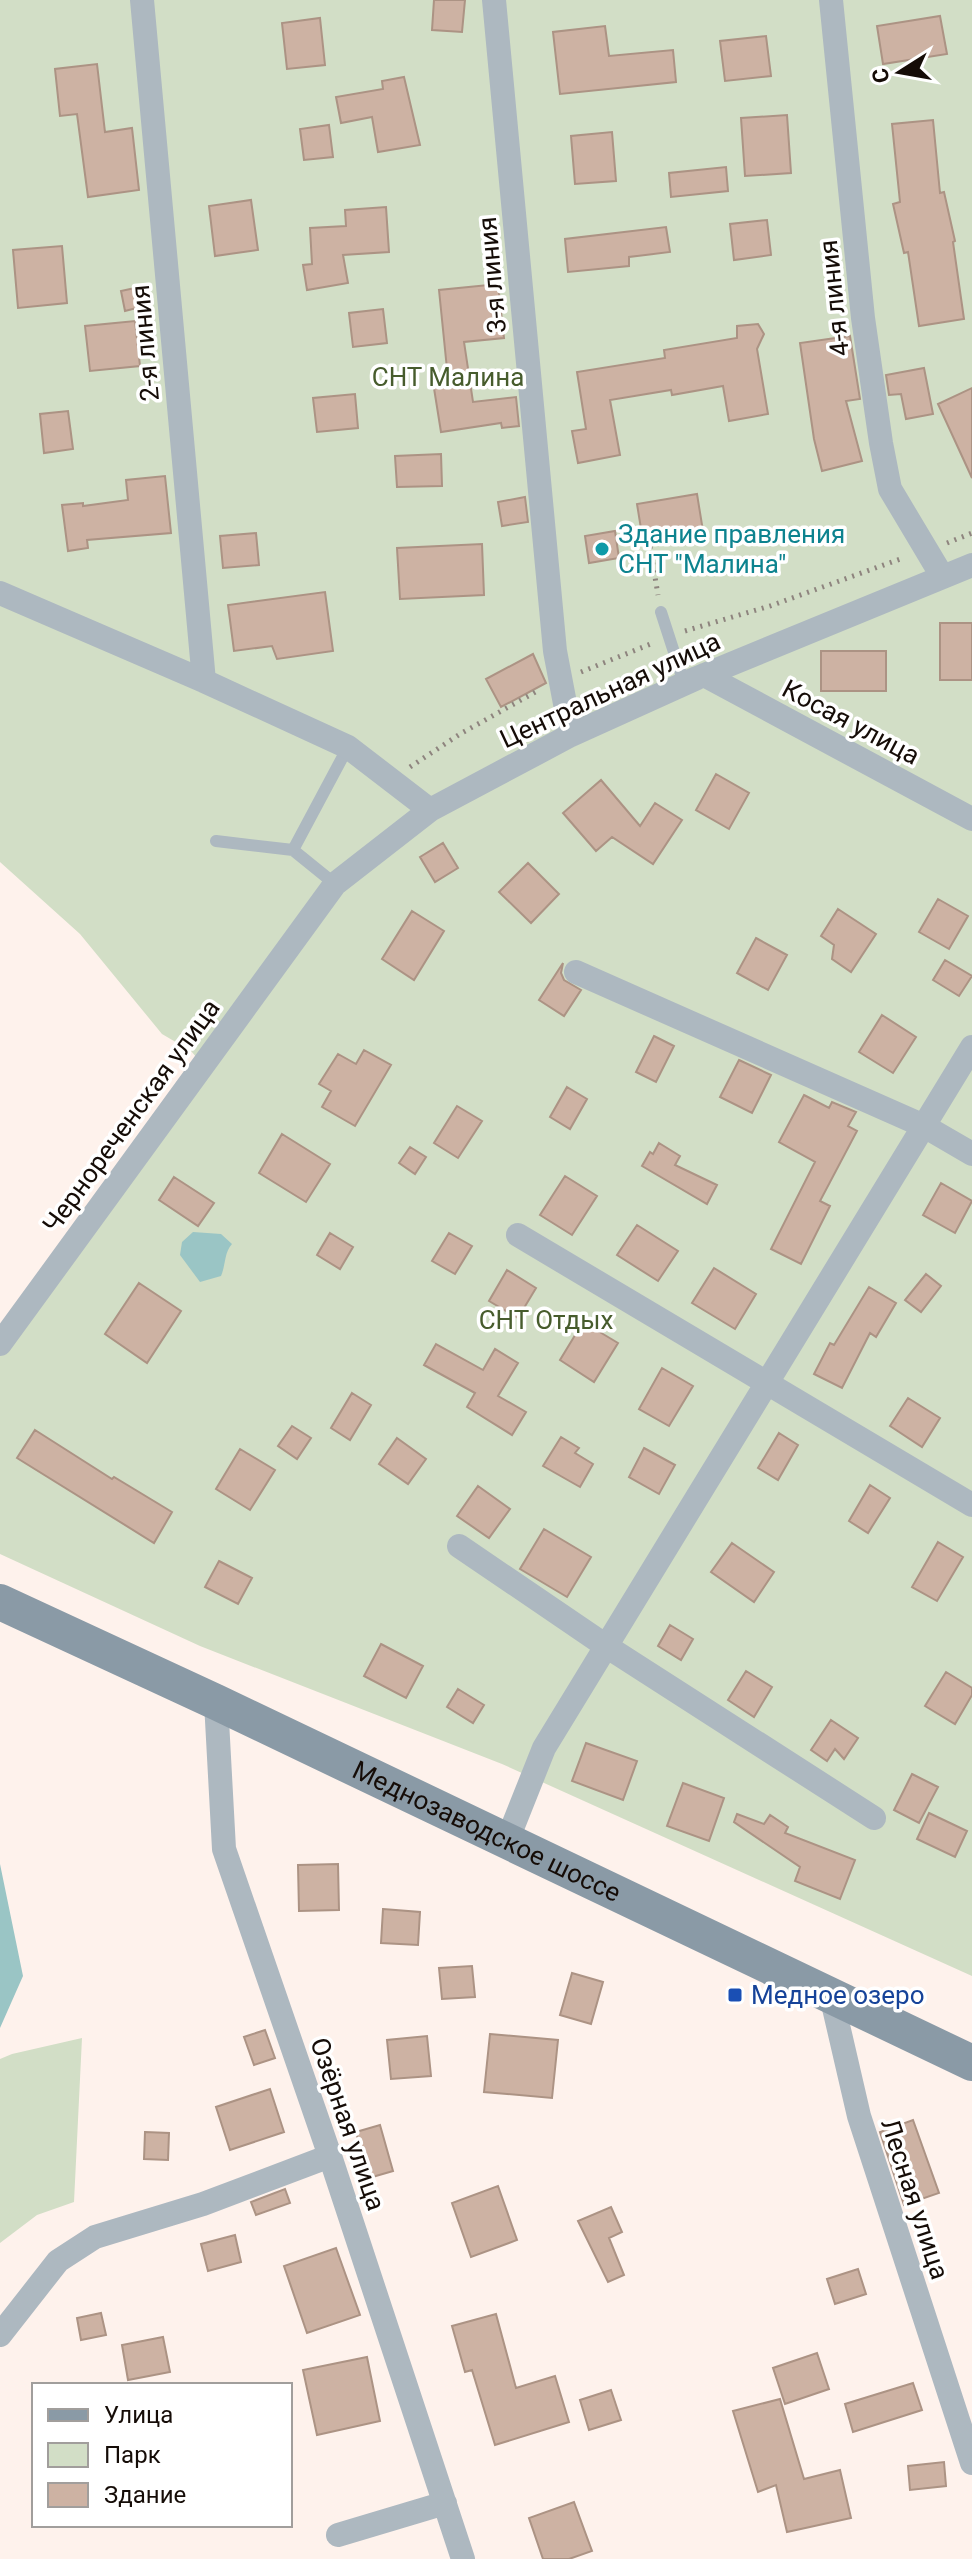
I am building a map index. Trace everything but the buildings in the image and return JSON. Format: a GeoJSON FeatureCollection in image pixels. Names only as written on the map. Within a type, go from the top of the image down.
{"type":"FeatureCollection","features":[{"type":"Feature","properties":{"kind":"main road","name":"Меднозаводское шоссе"},"geometry":{"type":"LineString","coordinates":[[0,1602],[972,2063]]}},
{"type":"Feature","properties":{"kind":"street","name":"2-я линия"},"geometry":{"type":"LineString","coordinates":[[142,0],[204,681]]}},
{"type":"Feature","properties":{"kind":"street","name":"3-я линия"},"geometry":{"type":"LineString","coordinates":[[494,0],[555,651],[571,735]]}},
{"type":"Feature","properties":{"kind":"street","name":"4-я линия"},"geometry":{"type":"LineString","coordinates":[[831,0],[863,318],[881,443],[890,489],[942,576]]}},
{"type":"Feature","properties":{"kind":"street","name":"Центральная улица"},"geometry":{"type":"LineString","coordinates":[[308,922],[335,884],[430,810],[571,735],[694,679],[972,565]]}},
{"type":"Feature","properties":{"kind":"street"},"geometry":{"type":"LineString","coordinates":[[0,593],[348,747],[430,810]]}},
{"type":"Feature","properties":{"kind":"street","name":"Косая улица"},"geometry":{"type":"LineString","coordinates":[[694,679],[972,819]]}},
{"type":"Feature","properties":{"kind":"street","name":"Чернореченская улица"},"geometry":{"type":"LineString","coordinates":[[0,1344],[308,922]]}},
{"type":"Feature","properties":{"kind":"street"},"geometry":{"type":"LineString","coordinates":[[576,972],[924,1126],[972,1154]]}},
{"type":"Feature","properties":{"kind":"street"},"geometry":{"type":"LineString","coordinates":[[507,1841],[544,1748],[972,1047]]}},
{"type":"Feature","properties":{"kind":"street"},"geometry":{"type":"LineString","coordinates":[[518,1235],[972,1505]]}},
{"type":"Feature","properties":{"kind":"street"},"geometry":{"type":"LineString","coordinates":[[459,1546],[606,1646],[874,1818]]}},
{"type":"Feature","properties":{"kind":"street","name":"Озёрная улица"},"geometry":{"type":"LineString","coordinates":[[216,1702],[224,1849],[330,2156],[463,2559]]}},
{"type":"Feature","properties":{"kind":"street","name":"Лесная улица"},"geometry":{"type":"LineString","coordinates":[[831,1995],[859,2116],[972,2463]]}},
{"type":"Feature","properties":{"kind":"street"},"geometry":{"type":"LineString","coordinates":[[0,2335],[58,2261],[95,2237],[203,2204],[330,2156]]}},
{"type":"Feature","properties":{"kind":"street"},"geometry":{"type":"LineString","coordinates":[[338,2535],[445,2503]]}},
{"type":"Feature","properties":{"kind":"lane"},"geometry":{"type":"LineString","coordinates":[[661,612],[694,679]]}},
{"type":"Feature","properties":{"kind":"lane"},"geometry":{"type":"LineString","coordinates":[[293,850],[348,747]]}},
{"type":"Feature","properties":{"kind":"lane"},"geometry":{"type":"LineString","coordinates":[[216,841],[293,850],[335,884]]}},
{"type":"Feature","properties":{"kind":"path"},"geometry":{"type":"LineString","coordinates":[[650,547],[661,612]]}},
{"type":"Feature","properties":{"kind":"green space"},"geometry":{"type":"Polygon","coordinates":[[[0,0],[972,0],[972,1976],[502,1764],[200,1646],[0,1554],[0,1341],[203,1065],[191,1051],[162,1034],[80,934],[0,862],[0,0]]]}},
{"type":"Feature","properties":{"kind":"green space"},"geometry":{"type":"Polygon","coordinates":[[[82,2038],[74,2202],[37,2215],[0,2243],[0,2059],[82,2038]]]}},
{"type":"Feature","properties":{"kind":"water"},"geometry":{"type":"Polygon","coordinates":[[[193,1232],[221,1234],[232,1244],[221,1276],[200,1282],[180,1255],[182,1242],[193,1232]]]}},
{"type":"Feature","properties":{"kind":"water"},"geometry":{"type":"Polygon","coordinates":[[[0,1864],[23,1976],[0,2028],[0,1864]]]}},
{"type":"Feature","properties":{"kind":"place","name":"Здание правления СНТ \"Малина\""},"geometry":{"type":"Point","coordinates":[602,549]}},
{"type":"Feature","properties":{"kind":"place","name":"Медное озеро"},"geometry":{"type":"Point","coordinates":[735,1995]}},
{"type":"Feature","properties":{"kind":"park label","name":"СНТ Малина"},"geometry":{"type":"Point","coordinates":[448,377]}},
{"type":"Feature","properties":{"kind":"park label","name":"СНТ Отдых"},"geometry":{"type":"Point","coordinates":[546,1320]}}]}
